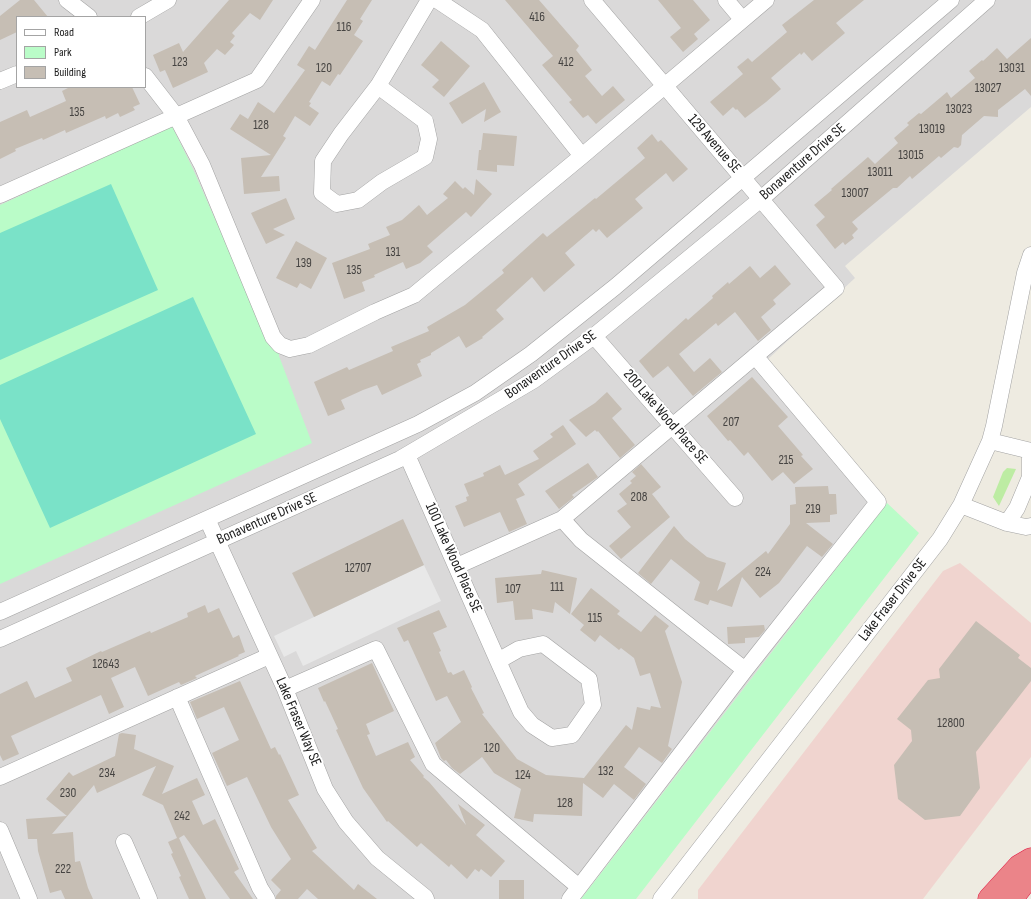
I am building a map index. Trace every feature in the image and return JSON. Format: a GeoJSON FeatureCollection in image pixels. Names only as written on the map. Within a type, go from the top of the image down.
{"type":"FeatureCollection","features":[{"type":"Feature","properties":{"kind":"highway"},"geometry":{"type":"LineString","coordinates":[[989,899],[1019,866],[1031,859]]}},
{"type":"Feature","properties":{"kind":"highway"},"geometry":{"type":"LineString","coordinates":[[1012,899],[1031,874]]}},
{"type":"Feature","properties":{"kind":"street"},"geometry":{"type":"LineString","coordinates":[[67,0],[89,16]]}},
{"type":"Feature","properties":{"kind":"street"},"geometry":{"type":"LineString","coordinates":[[141,16],[168,0]]}},
{"type":"Feature","properties":{"kind":"street"},"geometry":{"type":"LineString","coordinates":[[0,195],[257,80],[312,0]]}},
{"type":"Feature","properties":{"kind":"street"},"geometry":{"type":"LineString","coordinates":[[378,86],[425,121],[429,139],[426,157],[382,182],[358,200],[337,204],[322,193],[323,161],[341,134],[378,86],[429,0]]}},
{"type":"Feature","properties":{"kind":"street"},"geometry":{"type":"LineString","coordinates":[[437,0],[482,30],[582,156]]}},
{"type":"Feature","properties":{"kind":"street","name":"129 Avenue SE"},"geometry":{"type":"LineString","coordinates":[[592,0],[836,288],[755,356]]}},
{"type":"Feature","properties":{"kind":"street"},"geometry":{"type":"LineString","coordinates":[[726,0],[742,19]]}},
{"type":"Feature","properties":{"kind":"street"},"geometry":{"type":"LineString","coordinates":[[146,77],[176,116],[202,165],[273,337],[280,345],[290,349],[309,345],[375,312],[414,295],[582,156],[766,0]]}},
{"type":"Feature","properties":{"kind":"street","name":"Bonaventure Drive SE"},"geometry":{"type":"LineString","coordinates":[[0,612],[418,424],[475,393],[531,354],[615,286],[951,0]]}},
{"type":"Feature","properties":{"kind":"street","name":"Bonaventure Drive SE"},"geometry":{"type":"LineString","coordinates":[[0,639],[407,455],[534,380],[594,336],[761,199],[987,0]]}},
{"type":"Feature","properties":{"kind":"street"},"geometry":{"type":"LineString","coordinates":[[0,81],[16,74]]}},
{"type":"Feature","properties":{"kind":"street","name":"Lake Fraser Drive SE"},"geometry":{"type":"LineString","coordinates":[[661,899],[940,539],[961,505],[990,441],[1026,291],[1031,255]]}},
{"type":"Feature","properties":{"kind":"street","name":"200 Lake Wood Place SE"},"geometry":{"type":"LineString","coordinates":[[594,336],[735,498]]}},
{"type":"Feature","properties":{"kind":"street"},"geometry":{"type":"LineString","coordinates":[[285,689],[376,649],[433,764],[574,893],[745,670],[878,502],[755,356],[562,519],[457,566]]}},
{"type":"Feature","properties":{"kind":"street"},"geometry":{"type":"LineString","coordinates":[[990,441],[1031,451],[1030,477],[1016,508],[1007,523]]}},
{"type":"Feature","properties":{"kind":"street","name":"100 Lake Wood Place SE"},"geometry":{"type":"LineString","coordinates":[[407,455],[457,566],[498,661],[521,712],[532,725],[552,738],[572,734],[593,705],[589,679],[543,644],[519,650],[498,661]]}},
{"type":"Feature","properties":{"kind":"street"},"geometry":{"type":"LineString","coordinates":[[961,505],[1007,523],[1026,527],[1031,526]]}},
{"type":"Feature","properties":{"kind":"street","name":"Lake Fraser Way SE"},"geometry":{"type":"LineString","coordinates":[[207,519],[285,689],[326,789],[346,822],[377,858],[426,899]]}},
{"type":"Feature","properties":{"kind":"street"},"geometry":{"type":"LineString","coordinates":[[562,519],[581,540],[745,670]]}},
{"type":"Feature","properties":{"kind":"street"},"geometry":{"type":"LineString","coordinates":[[0,777],[269,656]]}},
{"type":"Feature","properties":{"kind":"street"},"geometry":{"type":"LineString","coordinates":[[177,697],[260,888],[268,899]]}},
{"type":"Feature","properties":{"kind":"street"},"geometry":{"type":"LineString","coordinates":[[0,830],[29,899]]}},
{"type":"Feature","properties":{"kind":"street"},"geometry":{"type":"LineString","coordinates":[[124,842],[148,899]]}},
{"type":"Feature","properties":{"kind":"shaded area"},"geometry":{"type":"Polygon","coordinates":[[[0,0],[1031,0],[1031,107],[845,266],[855,278],[767,360],[887,503],[581,899],[0,899],[0,0]]]}},
{"type":"Feature","properties":{"kind":"shaded area"},"geometry":{"type":"Polygon","coordinates":[[[960,563],[1031,623],[1031,757],[923,899],[698,899],[698,890],[943,571],[960,563]]]}},
{"type":"Feature","properties":{"kind":"shaded area"},"geometry":{"type":"Polygon","coordinates":[[[424,565],[441,601],[303,666],[296,651],[284,657],[274,636],[424,565]]]}},
{"type":"Feature","properties":{"kind":"green space"},"geometry":{"type":"Polygon","coordinates":[[[172,126],[193,169],[267,337],[279,352],[279,356],[312,443],[0,584],[0,205],[172,126]]]}},
{"type":"Feature","properties":{"kind":"green space"},"geometry":{"type":"Polygon","coordinates":[[[111,184],[158,290],[0,360],[0,233],[111,184]]]}},
{"type":"Feature","properties":{"kind":"green space"},"geometry":{"type":"Polygon","coordinates":[[[193,297],[256,434],[50,528],[0,419],[0,385],[193,297]]]}},
{"type":"Feature","properties":{"kind":"green space"},"geometry":{"type":"Polygon","coordinates":[[[1007,468],[1016,469],[999,506],[993,497],[1003,472],[1007,468]]]}},
{"type":"Feature","properties":{"kind":"green space"},"geometry":{"type":"Polygon","coordinates":[[[887,503],[919,533],[636,899],[581,899],[887,503]]]}},
{"type":"Feature","properties":{"kind":"building"},"geometry":{"type":"Polygon","coordinates":[[[20,0],[34,0],[47,16],[16,16],[16,32],[0,40],[0,16],[20,0]]]}},
{"type":"Feature","properties":{"kind":"building"},"geometry":{"type":"Polygon","coordinates":[[[229,0],[273,0],[260,20],[250,13],[232,33],[235,36],[230,42],[234,45],[225,55],[217,49],[204,63],[208,72],[173,88],[165,70],[160,72],[153,55],[179,43],[183,52],[229,0]]]}},
{"type":"Feature","properties":{"kind":"building"},"geometry":{"type":"Polygon","coordinates":[[[347,0],[372,0],[360,19],[363,21],[354,35],[363,41],[340,75],[338,74],[330,86],[322,81],[309,102],[311,103],[309,106],[319,113],[310,126],[295,116],[283,136],[286,138],[261,177],[279,176],[280,191],[244,194],[241,158],[271,155],[230,129],[240,114],[248,119],[258,102],[274,113],[305,70],[297,65],[309,46],[315,50],[347,0]]]}},
{"type":"Feature","properties":{"kind":"building"},"geometry":{"type":"Polygon","coordinates":[[[505,0],[539,0],[579,46],[576,50],[592,70],[585,76],[602,96],[613,86],[625,100],[596,124],[588,115],[583,118],[569,102],[572,100],[542,65],[553,56],[505,0]]]}},
{"type":"Feature","properties":{"kind":"building"},"geometry":{"type":"Polygon","coordinates":[[[658,0],[693,0],[710,20],[694,34],[698,39],[683,52],[670,37],[681,28],[658,0]]]}},
{"type":"Feature","properties":{"kind":"building"},"geometry":{"type":"Polygon","coordinates":[[[814,0],[864,0],[836,23],[845,33],[812,61],[804,52],[801,55],[800,53],[771,78],[781,89],[766,102],[745,118],[737,109],[736,110],[733,107],[723,116],[710,102],[743,74],[737,67],[748,58],[752,62],[787,32],[782,25],[814,0]]]}},
{"type":"Feature","properties":{"kind":"building"},"geometry":{"type":"Polygon","coordinates":[[[1031,38],[1031,96],[1025,89],[998,110],[998,117],[984,116],[962,135],[961,145],[958,148],[954,147],[941,158],[939,156],[912,179],[910,176],[897,188],[893,188],[852,222],[858,229],[852,235],[854,238],[845,245],[843,242],[835,249],[816,225],[825,217],[814,205],[868,157],[875,164],[898,143],[894,138],[909,125],[907,123],[919,113],[921,114],[947,92],[951,98],[975,78],[969,71],[997,48],[1007,59],[1031,38]]]}},
{"type":"Feature","properties":{"kind":"building"},"geometry":{"type":"Polygon","coordinates":[[[441,41],[470,66],[444,97],[432,87],[439,80],[421,65],[441,41]]]}},
{"type":"Feature","properties":{"kind":"building"},"geometry":{"type":"Polygon","coordinates":[[[484,82],[501,112],[484,122],[486,109],[462,124],[449,103],[484,82]]]}},
{"type":"Feature","properties":{"kind":"building"},"geometry":{"type":"Polygon","coordinates":[[[68,88],[132,88],[140,104],[133,107],[135,110],[120,117],[118,113],[106,119],[105,116],[66,133],[65,130],[43,140],[42,138],[15,149],[16,151],[0,159],[0,122],[27,110],[30,117],[66,101],[62,91],[68,88]]]}},
{"type":"Feature","properties":{"kind":"building"},"geometry":{"type":"Polygon","coordinates":[[[483,133],[517,136],[514,166],[497,165],[497,172],[477,170],[479,150],[481,150],[483,133]]]}},
{"type":"Feature","properties":{"kind":"building"},"geometry":{"type":"Polygon","coordinates":[[[652,134],[658,142],[661,140],[688,169],[673,182],[666,173],[635,199],[643,208],[607,238],[599,229],[596,232],[593,229],[565,253],[575,265],[544,292],[532,277],[496,310],[504,319],[482,337],[483,338],[466,348],[459,336],[431,353],[431,355],[420,360],[421,362],[417,364],[422,376],[382,395],[377,385],[363,390],[341,400],[345,409],[328,416],[314,382],[347,367],[349,370],[393,351],[391,347],[429,331],[427,327],[465,305],[504,273],[502,270],[543,233],[547,237],[645,158],[637,148],[652,134]]]}},
{"type":"Feature","properties":{"kind":"building"},"geometry":{"type":"Polygon","coordinates":[[[476,179],[492,194],[471,217],[466,212],[427,246],[433,252],[420,263],[406,269],[403,262],[374,275],[375,277],[362,282],[365,291],[344,299],[332,263],[370,249],[368,244],[390,235],[386,227],[402,220],[419,205],[427,215],[448,198],[443,194],[455,181],[463,189],[465,187],[474,195],[476,179]]]}},
{"type":"Feature","properties":{"kind":"building"},"geometry":{"type":"Polygon","coordinates":[[[286,198],[295,219],[273,229],[285,235],[266,244],[251,213],[286,198]]]}},
{"type":"Feature","properties":{"kind":"building"},"geometry":{"type":"Polygon","coordinates":[[[296,241],[327,258],[311,289],[300,283],[297,288],[276,278],[296,241]]]}},
{"type":"Feature","properties":{"kind":"building"},"geometry":{"type":"Polygon","coordinates":[[[775,265],[791,284],[773,300],[776,304],[761,317],[771,330],[758,341],[735,312],[718,326],[716,323],[679,354],[694,372],[710,358],[722,372],[693,396],[668,366],[653,378],[639,361],[686,318],[688,320],[713,298],[712,296],[728,282],[729,284],[750,266],[760,278],[775,265]]]}},
{"type":"Feature","properties":{"kind":"building"},"geometry":{"type":"Polygon","coordinates":[[[752,377],[788,417],[778,426],[813,469],[794,484],[783,472],[772,481],[748,452],[744,456],[730,440],[728,441],[707,416],[752,377]]]}},
{"type":"Feature","properties":{"kind":"building"},"geometry":{"type":"Polygon","coordinates":[[[607,392],[622,409],[612,418],[635,445],[620,458],[598,431],[597,432],[595,430],[586,437],[569,420],[595,403],[607,392]]]}},
{"type":"Feature","properties":{"kind":"building"},"geometry":{"type":"Polygon","coordinates":[[[563,425],[576,444],[518,484],[525,495],[516,499],[527,524],[509,532],[500,512],[464,527],[455,506],[467,501],[466,497],[469,496],[464,484],[484,476],[483,473],[500,465],[505,475],[539,459],[533,451],[553,437],[550,434],[563,425]]]}},
{"type":"Feature","properties":{"kind":"building"},"geometry":{"type":"Polygon","coordinates":[[[588,463],[598,477],[572,495],[574,497],[559,509],[545,491],[588,463]]]}},
{"type":"Feature","properties":{"kind":"building"},"geometry":{"type":"Polygon","coordinates":[[[641,464],[661,487],[652,494],[670,517],[621,559],[609,546],[631,527],[617,511],[627,504],[619,494],[632,483],[630,481],[636,476],[632,472],[641,464]]]}},
{"type":"Feature","properties":{"kind":"building"},"geometry":{"type":"Polygon","coordinates":[[[828,486],[829,494],[836,494],[837,514],[830,515],[830,522],[806,523],[833,544],[822,557],[807,546],[779,583],[760,598],[742,577],[732,607],[710,600],[708,605],[694,600],[700,582],[671,559],[651,584],[638,573],[674,526],[685,539],[707,557],[726,563],[717,591],[766,551],[768,554],[790,524],[790,505],[796,504],[795,487],[828,486]]]}},
{"type":"Feature","properties":{"kind":"building"},"geometry":{"type":"Polygon","coordinates":[[[403,519],[424,565],[314,617],[292,573],[403,519]]]}},
{"type":"Feature","properties":{"kind":"building"},"geometry":{"type":"Polygon","coordinates":[[[542,570],[577,578],[570,614],[555,602],[553,613],[532,609],[533,619],[515,620],[513,601],[497,603],[495,578],[541,574],[542,570]]]}},
{"type":"Feature","properties":{"kind":"building"},"geometry":{"type":"Polygon","coordinates":[[[591,588],[620,611],[617,614],[641,632],[655,615],[669,626],[665,631],[682,682],[668,746],[672,749],[662,763],[639,747],[624,767],[646,784],[634,800],[614,784],[603,798],[583,783],[582,816],[534,814],[533,822],[514,818],[521,789],[494,773],[482,757],[460,774],[452,768],[446,760],[444,761],[441,758],[435,743],[461,722],[447,696],[436,701],[408,640],[404,642],[397,628],[439,610],[447,627],[433,633],[448,673],[451,672],[453,675],[464,670],[472,687],[471,688],[484,713],[482,714],[517,759],[546,775],[584,778],[626,725],[632,730],[637,707],[650,710],[651,706],[661,708],[650,673],[640,676],[634,658],[621,648],[619,650],[600,635],[595,642],[580,630],[584,625],[571,614],[591,588]]]}},
{"type":"Feature","properties":{"kind":"building"},"geometry":{"type":"Polygon","coordinates":[[[205,605],[208,613],[219,608],[233,638],[239,635],[245,652],[195,676],[197,678],[181,685],[179,682],[148,696],[135,667],[111,678],[124,707],[109,714],[101,695],[11,736],[19,754],[3,761],[0,755],[0,694],[27,681],[35,698],[72,681],[66,668],[101,651],[102,652],[150,631],[151,633],[188,617],[187,613],[205,605]]]}},
{"type":"Feature","properties":{"kind":"building"},"geometry":{"type":"Polygon","coordinates":[[[976,621],[1020,655],[1018,658],[1031,668],[1031,681],[976,752],[980,788],[960,816],[925,820],[898,799],[894,765],[912,741],[911,730],[897,719],[928,680],[940,678],[939,669],[976,621]]]}},
{"type":"Feature","properties":{"kind":"building"},"geometry":{"type":"Polygon","coordinates":[[[764,625],[765,630],[759,637],[745,638],[745,643],[728,644],[727,627],[764,625]]]}},
{"type":"Feature","properties":{"kind":"building"},"geometry":{"type":"Polygon","coordinates":[[[372,663],[394,711],[366,724],[370,734],[367,735],[376,756],[408,742],[415,757],[410,760],[424,776],[423,777],[466,825],[458,804],[485,825],[476,835],[505,861],[491,877],[481,869],[479,872],[475,869],[467,879],[451,864],[449,867],[421,843],[417,847],[388,821],[387,822],[363,788],[336,730],[338,729],[318,688],[372,663]]]}},
{"type":"Feature","properties":{"kind":"building"},"geometry":{"type":"Polygon","coordinates":[[[240,681],[271,749],[275,747],[279,755],[280,754],[299,795],[288,800],[317,848],[312,851],[354,890],[358,884],[377,899],[318,899],[307,889],[298,899],[276,899],[276,896],[281,890],[271,880],[291,859],[271,827],[247,777],[227,786],[212,753],[239,740],[224,707],[197,719],[190,702],[240,681]]]}},
{"type":"Feature","properties":{"kind":"building"},"geometry":{"type":"Polygon","coordinates":[[[119,734],[136,735],[134,749],[174,766],[162,794],[197,778],[205,795],[192,801],[203,825],[215,819],[239,869],[234,872],[253,899],[230,899],[184,835],[179,838],[206,899],[189,899],[171,854],[173,853],[168,842],[177,838],[163,805],[142,795],[156,766],[97,793],[94,785],[52,834],[73,832],[75,862],[80,861],[93,899],[65,899],[61,890],[50,893],[38,851],[37,839],[28,839],[26,819],[67,816],[46,799],[69,772],[73,776],[115,756],[119,734]]]}},
{"type":"Feature","properties":{"kind":"building"},"geometry":{"type":"Polygon","coordinates":[[[499,880],[524,880],[524,899],[499,899],[499,880]]]}}]}
